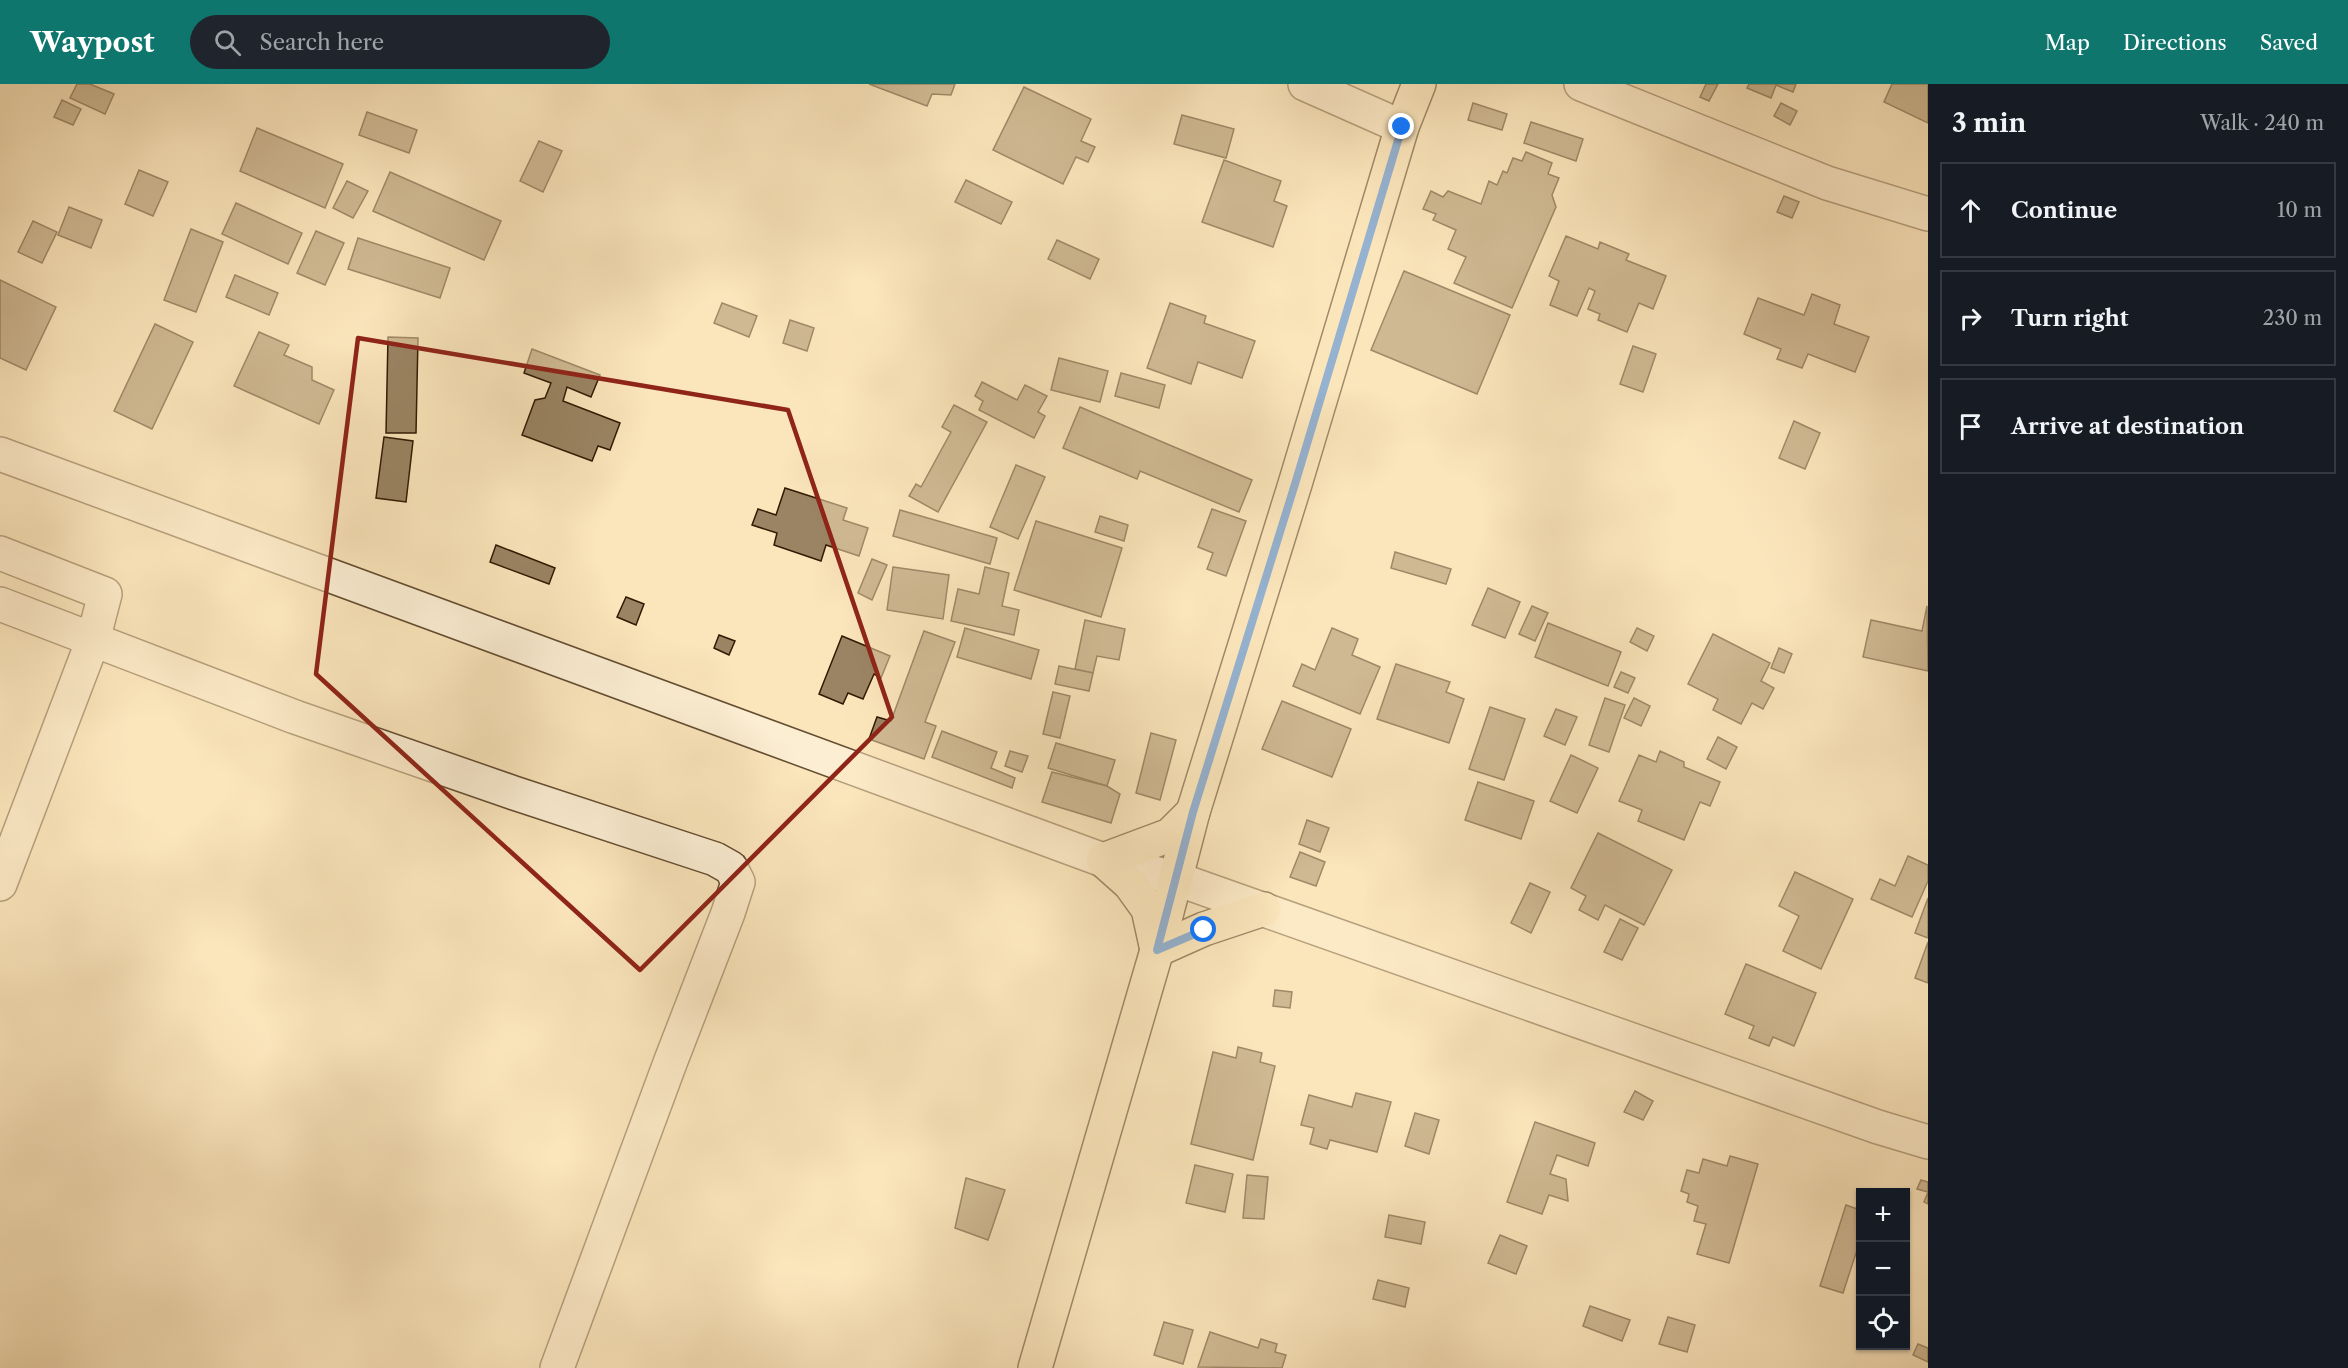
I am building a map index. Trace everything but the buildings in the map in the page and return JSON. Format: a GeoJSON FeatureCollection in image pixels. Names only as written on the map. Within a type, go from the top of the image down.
{"type":"FeatureCollection","features":[{"type":"Feature","properties":{"kind":"main road"},"geometry":{"type":"LineString","coordinates":[[1035,1368],[1157,950],[1193,812],[1402,127],[1419,84]]}},
{"type":"Feature","properties":{"kind":"main road"},"geometry":{"type":"LineString","coordinates":[[1157,950],[1148,909],[1130,884],[1103,860],[1170,835],[1193,812]]}},
{"type":"Feature","properties":{"kind":"main road"},"geometry":{"type":"LineString","coordinates":[[1157,950],[1204,930],[1264,909]]}},
{"type":"Feature","properties":{"kind":"street"},"geometry":{"type":"LineString","coordinates":[[1305,84],[1402,127]]}},
{"type":"Feature","properties":{"kind":"street"},"geometry":{"type":"LineString","coordinates":[[1581,84],[1827,183],[1928,214]]}},
{"type":"Feature","properties":{"kind":"street"},"geometry":{"type":"LineString","coordinates":[[0,454],[1103,860],[1174,878],[1867,1123],[1928,1142]]}},
{"type":"Feature","properties":{"kind":"street"},"geometry":{"type":"LineString","coordinates":[[0,553],[105,594],[93,640],[2,871]]}},
{"type":"Feature","properties":{"kind":"street"},"geometry":{"type":"LineString","coordinates":[[0,604],[295,717],[514,793],[653,837],[716,859],[731,868],[738,882],[729,913],[670,1063],[557,1368]]}},
{"type":"Feature","properties":{"kind":"highlighted area"},"geometry":{"type":"Polygon","coordinates":[[[358,338],[788,410],[892,717],[640,970],[316,674],[358,338]]]}},
{"type":"Feature","properties":{"kind":"route"},"geometry":{"type":"LineString","coordinates":[[1204,930],[1157,950],[1193,812],[1295,484],[1402,127]]}}]}
